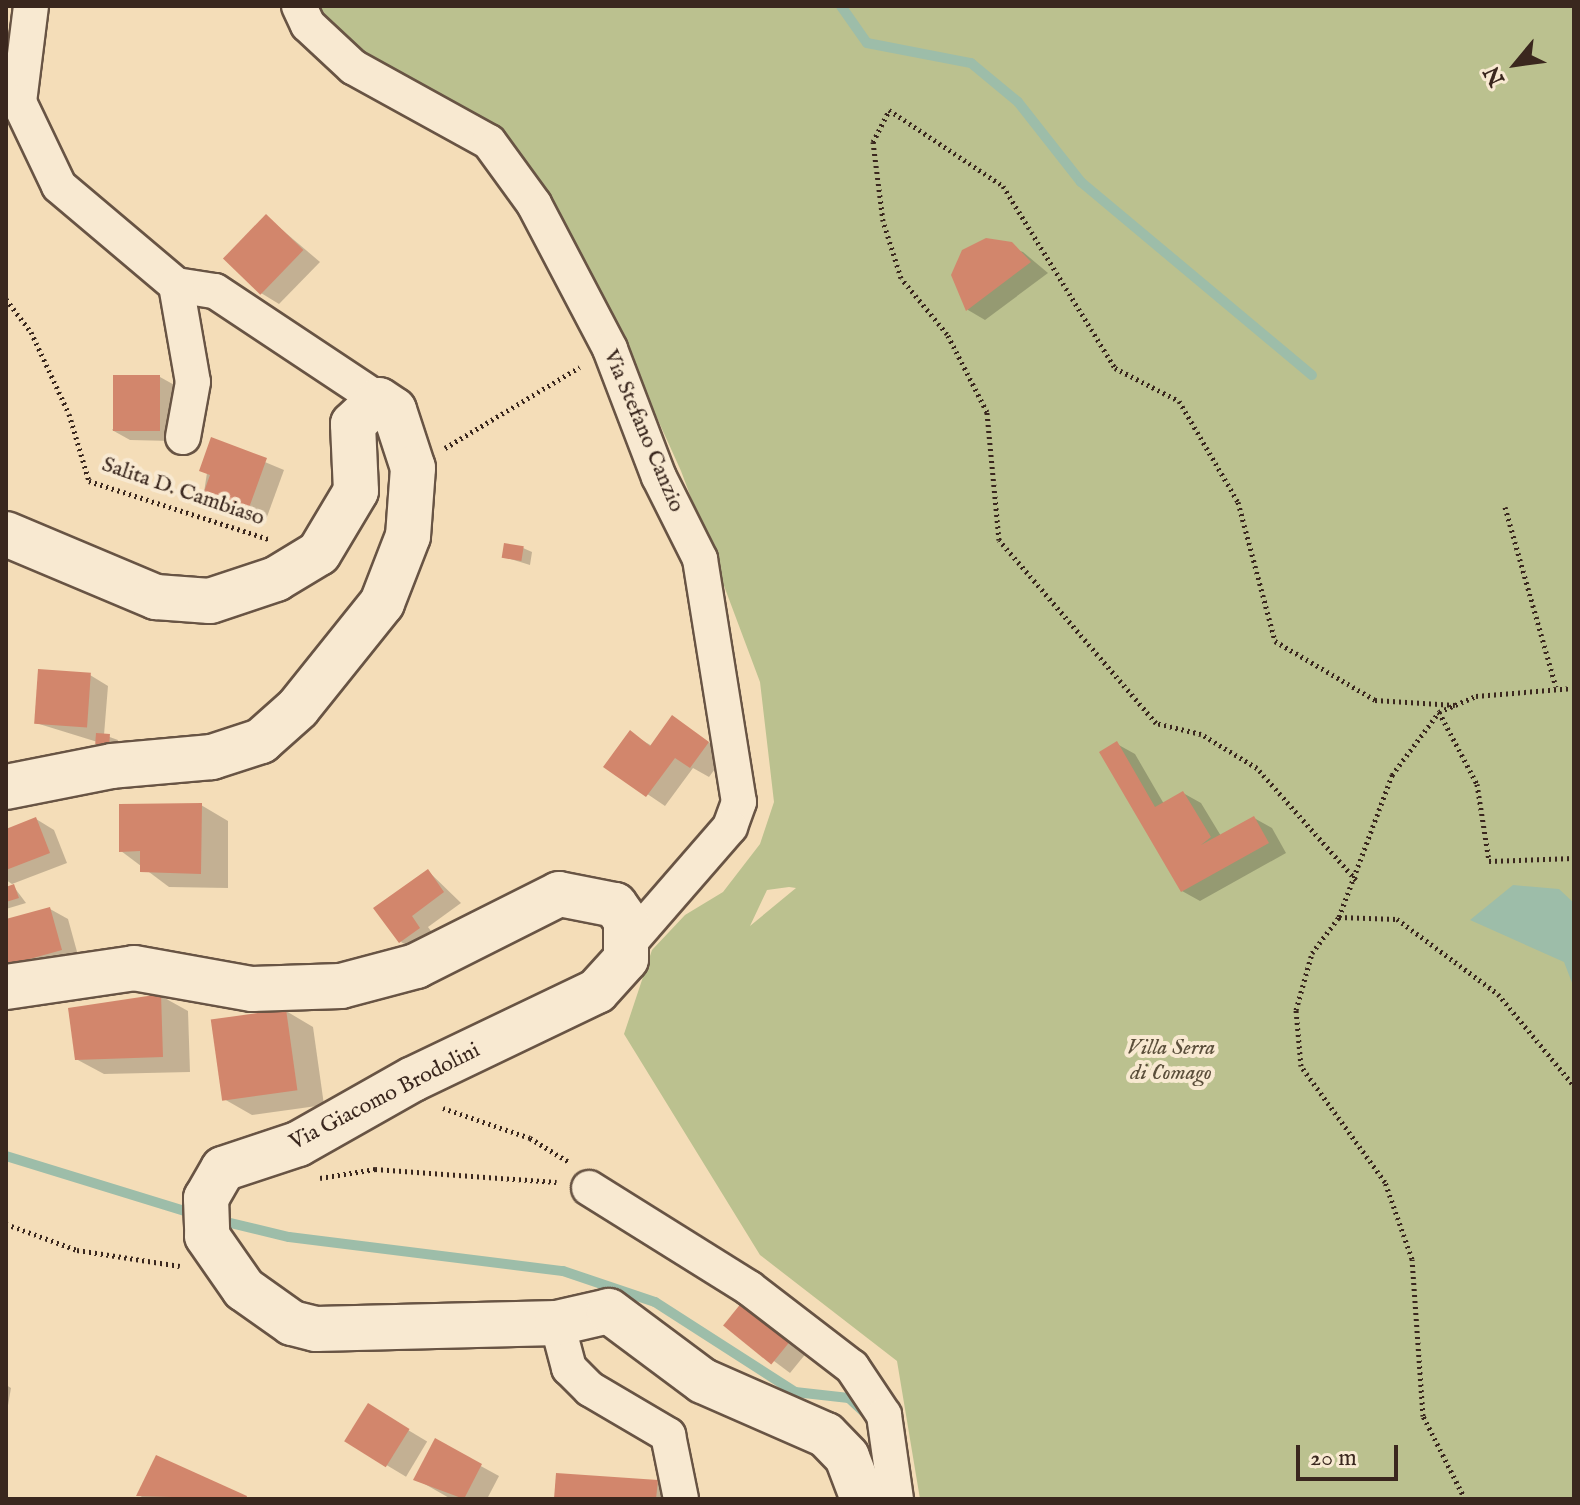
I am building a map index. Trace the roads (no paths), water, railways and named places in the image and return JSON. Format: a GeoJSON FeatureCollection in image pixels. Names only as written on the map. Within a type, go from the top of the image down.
{"type":"FeatureCollection","features":[{"type":"Feature","properties":{"kind":"street"},"geometry":{"type":"LineString","coordinates":[[6,787],[112,766],[212,757],[261,741],[298,708],[382,603],[408,536],[413,468],[394,410],[215,291],[176,285],[79,207],[37,147],[19,102],[31,6]]}},
{"type":"Feature","properties":{"kind":"street","name":"Via Stefano Canzio"},"geometry":{"type":"LineString","coordinates":[[299,6],[308,25],[353,67],[489,142],[534,204],[610,349],[659,477],[700,559],[738,772],[730,827],[629,943]]}},
{"type":"Feature","properties":{"kind":"street"},"geometry":{"type":"LineString","coordinates":[[176,285],[193,382],[183,437]]}},
{"type":"Feature","properties":{"kind":"street"},"geometry":{"type":"LineString","coordinates":[[6,534],[156,597],[210,601],[276,579],[319,553],[356,491],[353,424],[379,400]]}},
{"type":"Feature","properties":{"kind":"street"},"geometry":{"type":"LineString","coordinates":[[6,987],[134,968],[252,989],[341,986],[416,966],[577,892],[615,905],[629,943]]}},
{"type":"Feature","properties":{"kind":"street","name":"Via Giacomo Brodolini"},"geometry":{"type":"LineString","coordinates":[[629,943],[618,973],[597,991],[413,1079],[298,1144],[223,1169],[203,1216],[237,1280],[269,1309],[316,1329],[557,1323],[609,1311],[636,1324],[703,1381],[826,1435],[847,1457],[863,1499]]}},
{"type":"Feature","properties":{"kind":"street"},"geometry":{"type":"LineString","coordinates":[[589,1188],[749,1288],[852,1367],[884,1415],[896,1499]]}},
{"type":"Feature","properties":{"kind":"street"},"geometry":{"type":"LineString","coordinates":[[557,1323],[569,1368],[590,1389],[668,1435],[681,1499]]}},
{"type":"Feature","properties":{"kind":"waterway"},"geometry":{"type":"LineString","coordinates":[[841,6],[867,43],[971,63],[1018,102],[1081,182],[1312,375]]}},
{"type":"Feature","properties":{"kind":"waterway"},"geometry":{"type":"LineString","coordinates":[[6,1156],[195,1214]]}},
{"type":"Feature","properties":{"kind":"waterway"},"geometry":{"type":"LineString","coordinates":[[218,1220],[289,1237],[563,1271],[655,1302],[795,1392],[849,1398],[867,1415]]}},
{"type":"Feature","properties":{"kind":"park label","name":"Villa Serra di Comago"},"geometry":{"type":"Point","coordinates":[1171,1060]}}]}
